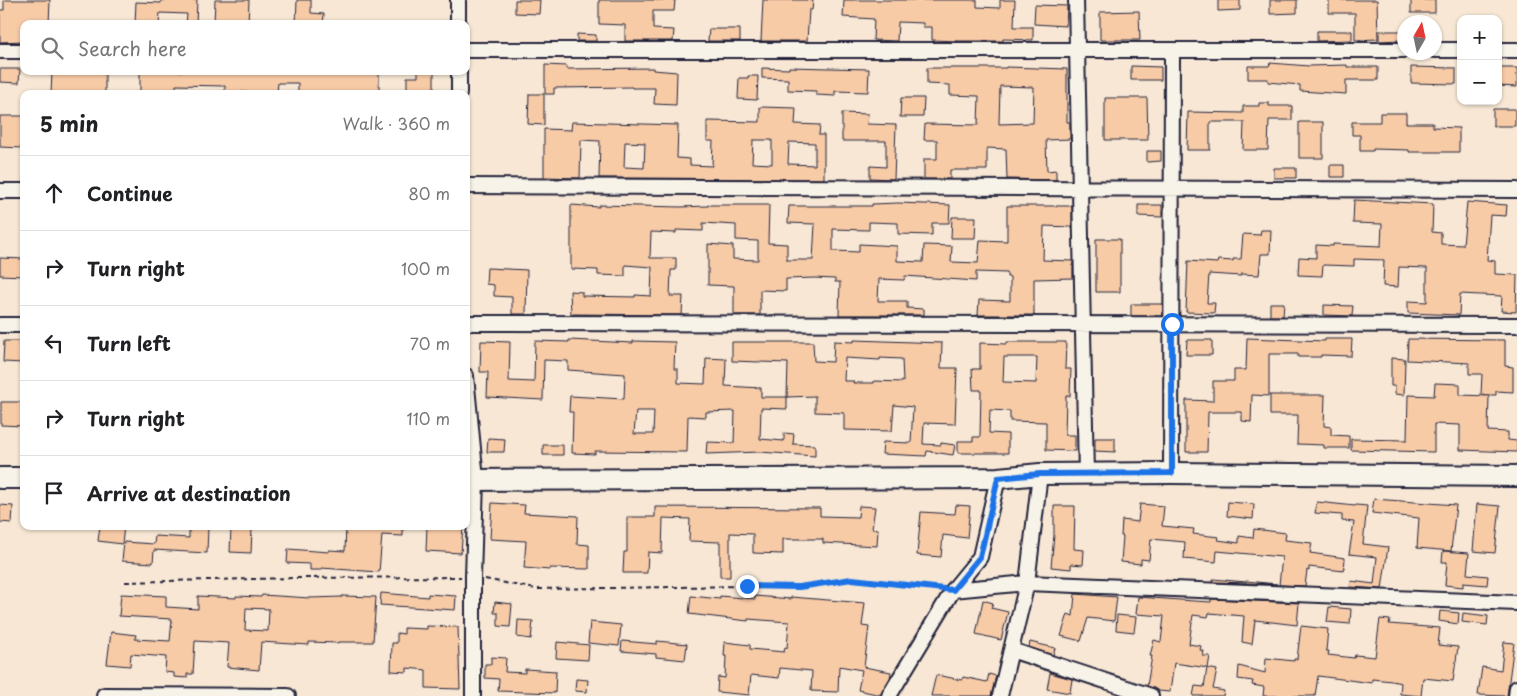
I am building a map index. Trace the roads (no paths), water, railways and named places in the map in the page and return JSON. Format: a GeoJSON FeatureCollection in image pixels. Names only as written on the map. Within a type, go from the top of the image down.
{"type":"FeatureCollection","features":[{"type":"Feature","properties":{"kind":"street"},"geometry":{"type":"LineString","coordinates":[[458,0],[458,20]]}},
{"type":"Feature","properties":{"kind":"street"},"geometry":{"type":"LineString","coordinates":[[1076,0],[1086,474]]}},
{"type":"Feature","properties":{"kind":"street"},"geometry":{"type":"LineString","coordinates":[[0,51],[20,50]]}},
{"type":"Feature","properties":{"kind":"street"},"geometry":{"type":"LineString","coordinates":[[470,50],[1397,50]]}},
{"type":"Feature","properties":{"kind":"street"},"geometry":{"type":"LineString","coordinates":[[1442,50],[1457,50]]}},
{"type":"Feature","properties":{"kind":"street"},"geometry":{"type":"LineString","coordinates":[[1502,50],[1517,50]]}},
{"type":"Feature","properties":{"kind":"street"},"geometry":{"type":"LineString","coordinates":[[1172,51],[1172,473]]}},
{"type":"Feature","properties":{"kind":"street"},"geometry":{"type":"LineString","coordinates":[[459,75],[459,90]]}},
{"type":"Feature","properties":{"kind":"street"},"geometry":{"type":"LineString","coordinates":[[470,186],[1517,190]]}},
{"type":"Feature","properties":{"kind":"street"},"geometry":{"type":"LineString","coordinates":[[0,191],[20,190]]}},
{"type":"Feature","properties":{"kind":"street"},"geometry":{"type":"LineString","coordinates":[[470,323],[1083,326],[1172,324],[1517,325]]}},
{"type":"Feature","properties":{"kind":"street"},"geometry":{"type":"LineString","coordinates":[[0,325],[20,325]]}},
{"type":"Feature","properties":{"kind":"street"},"geometry":{"type":"LineString","coordinates":[[470,459],[473,577],[473,696]]}},
{"type":"Feature","properties":{"kind":"street"},"geometry":{"type":"LineString","coordinates":[[471,480],[998,478],[1040,474],[1172,473],[1517,476]]}},
{"type":"Feature","properties":{"kind":"street"},"geometry":{"type":"LineString","coordinates":[[1000,696],[1027,583],[1040,474]]}},
{"type":"Feature","properties":{"kind":"street"},"geometry":{"type":"LineString","coordinates":[[0,478],[20,478]]}},
{"type":"Feature","properties":{"kind":"street"},"geometry":{"type":"LineString","coordinates":[[889,696],[953,590],[980,557],[998,478]]}},
{"type":"Feature","properties":{"kind":"street"},"geometry":{"type":"LineString","coordinates":[[953,590],[1027,583],[1517,603]]}},
{"type":"Feature","properties":{"kind":"street"},"geometry":{"type":"LineString","coordinates":[[1011,650],[1142,695]]}},
{"type":"Feature","properties":{"kind":"street"},"geometry":{"type":"LineString","coordinates":[[1516,696],[1517,688]]}},
{"type":"Feature","properties":{"kind":"street"},"geometry":{"type":"LineString","coordinates":[[104,695],[288,696]]}}]}
